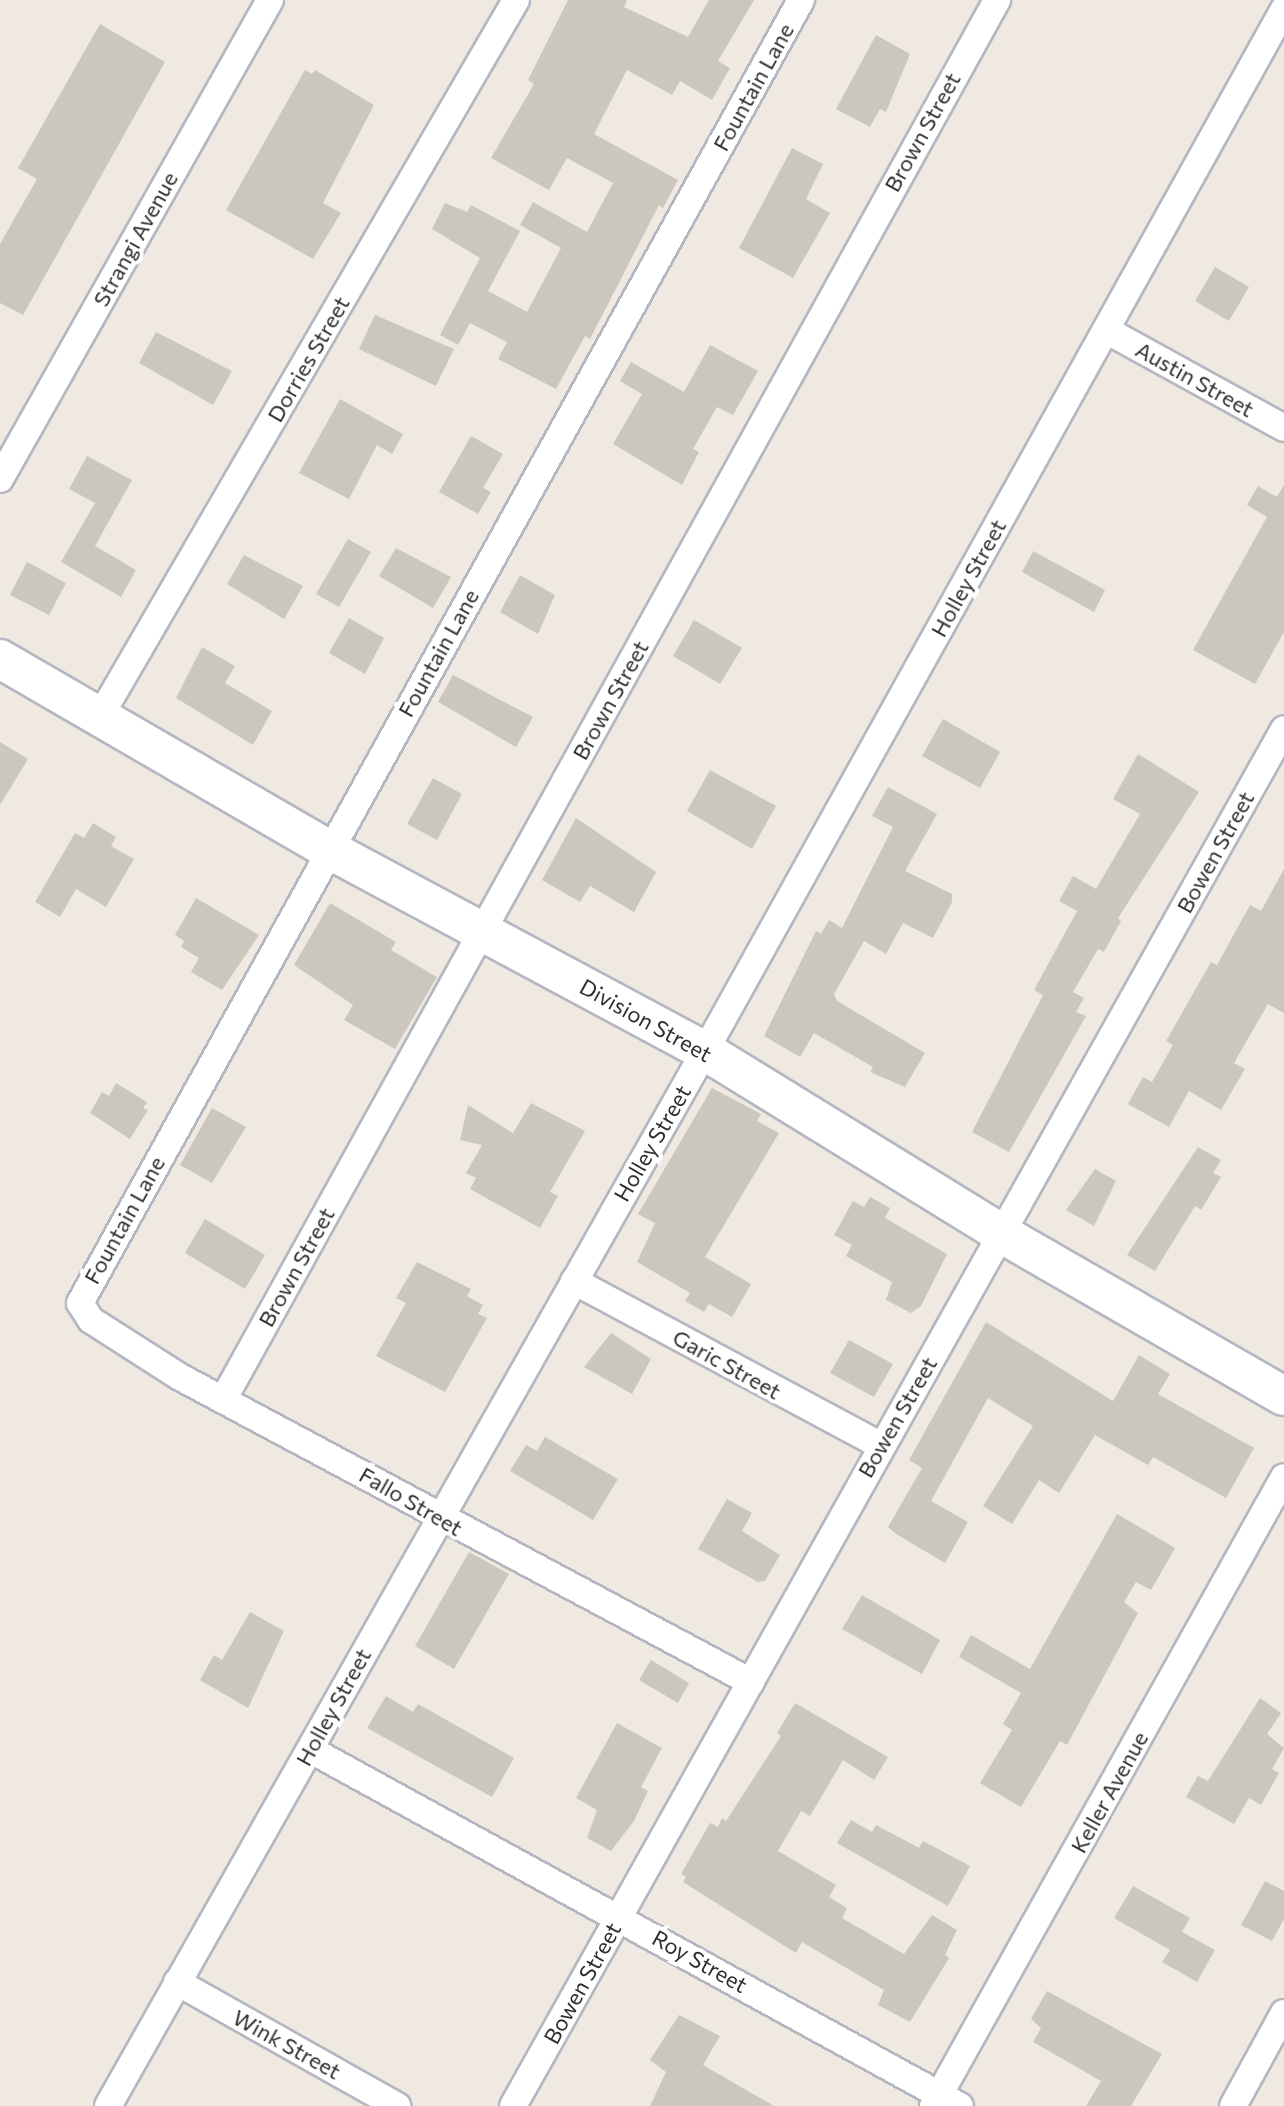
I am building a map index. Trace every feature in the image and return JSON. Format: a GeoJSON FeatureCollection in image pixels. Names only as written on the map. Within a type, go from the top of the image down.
{"type":"FeatureCollection","features":[{"type":"Feature","properties":{"kind":"main road","name":"Division Street"},"geometry":{"type":"LineString","coordinates":[[0,659],[328,849],[705,1051],[1002,1234],[1284,1396]]}},
{"type":"Feature","properties":{"kind":"street","name":"Strangi Avenue"},"geometry":{"type":"LineString","coordinates":[[0,479],[270,0]]}},
{"type":"Feature","properties":{"kind":"street","name":"Dorries Street"},"geometry":{"type":"LineString","coordinates":[[99,718],[516,0]]}},
{"type":"Feature","properties":{"kind":"street","name":"Fountain Lane"},"geometry":{"type":"LineString","coordinates":[[81,1308],[84,1292],[801,0]]}},
{"type":"Feature","properties":{"kind":"street","name":"Brown Street"},"geometry":{"type":"LineString","coordinates":[[223,1400],[997,0]]}},
{"type":"Feature","properties":{"kind":"street","name":"Holley Street"},"geometry":{"type":"LineString","coordinates":[[108,2106],[311,1750],[437,1517],[705,1051],[1284,9]]}},
{"type":"Feature","properties":{"kind":"street","name":"Austin Street"},"geometry":{"type":"LineString","coordinates":[[1106,330],[1284,428]]}},
{"type":"Feature","properties":{"kind":"street","name":"Bowen Street"},"geometry":{"type":"LineString","coordinates":[[513,2106],[880,1445],[1002,1234],[1284,729]]}},
{"type":"Feature","properties":{"kind":"street","name":"Garic Street"},"geometry":{"type":"LineString","coordinates":[[574,1281],[880,1445]]}},
{"type":"Feature","properties":{"kind":"street","name":"Fallo Street"},"geometry":{"type":"LineString","coordinates":[[81,1308],[91,1320],[305,1447],[329,1453],[437,1517],[751,1682]]}},
{"type":"Feature","properties":{"kind":"street","name":"Keller Avenue"},"geometry":{"type":"LineString","coordinates":[[944,2102],[1284,1477]]}},
{"type":"Feature","properties":{"kind":"street","name":"Roy Street"},"geometry":{"type":"LineString","coordinates":[[311,1750],[620,1917],[944,2102]]}},
{"type":"Feature","properties":{"kind":"street","name":"Wink Street"},"geometry":{"type":"LineString","coordinates":[[177,1982],[397,2106]]}},
{"type":"Feature","properties":{"kind":"street"},"geometry":{"type":"LineString","coordinates":[[1233,2106],[1284,2013]]}},
{"type":"Feature","properties":{"kind":"building"},"geometry":{"type":"Polygon","coordinates":[[[568,0],[627,0],[624,7],[688,37],[709,0],[754,0],[718,61],[730,68],[712,100],[680,81],[672,95],[627,70],[594,134],[678,180],[663,208],[659,205],[590,339],[585,336],[556,389],[498,359],[507,342],[470,323],[458,345],[440,335],[480,258],[432,229],[445,203],[467,212],[471,205],[520,231],[488,291],[527,312],[561,248],[520,225],[533,202],[587,232],[613,183],[567,158],[549,190],[491,158],[534,84],[528,80],[568,0]]]}},
{"type":"Feature","properties":{"kind":"building"},"geometry":{"type":"Polygon","coordinates":[[[100,24],[165,62],[23,315],[0,303],[0,244],[37,179],[18,168],[100,24]]]}},
{"type":"Feature","properties":{"kind":"building"},"geometry":{"type":"Polygon","coordinates":[[[876,35],[910,54],[886,112],[880,109],[870,127],[836,109],[876,35]]]}},
{"type":"Feature","properties":{"kind":"building"},"geometry":{"type":"Polygon","coordinates":[[[305,70],[312,74],[315,70],[374,105],[323,203],[341,213],[313,259],[226,210],[305,70]]]}},
{"type":"Feature","properties":{"kind":"building"},"geometry":{"type":"Polygon","coordinates":[[[792,148],[823,164],[806,199],[830,213],[793,278],[739,248],[792,148]]]}},
{"type":"Feature","properties":{"kind":"building"},"geometry":{"type":"Polygon","coordinates":[[[1215,267],[1249,287],[1229,321],[1195,301],[1215,267]]]}},
{"type":"Feature","properties":{"kind":"building"},"geometry":{"type":"Polygon","coordinates":[[[375,315],[454,349],[436,386],[359,349],[375,315]]]}},
{"type":"Feature","properties":{"kind":"building"},"geometry":{"type":"Polygon","coordinates":[[[156,332],[232,371],[213,405],[139,363],[156,332]]]}},
{"type":"Feature","properties":{"kind":"building"},"geometry":{"type":"Polygon","coordinates":[[[710,345],[758,371],[733,415],[717,407],[693,449],[699,452],[682,485],[613,444],[642,394],[620,381],[631,362],[684,392],[710,345]]]}},
{"type":"Feature","properties":{"kind":"building"},"geometry":{"type":"Polygon","coordinates":[[[340,399],[403,434],[392,454],[377,445],[349,499],[299,473],[340,399]]]}},
{"type":"Feature","properties":{"kind":"building"},"geometry":{"type":"Polygon","coordinates":[[[471,436],[503,454],[483,488],[491,492],[478,514],[439,492],[471,436]]]}},
{"type":"Feature","properties":{"kind":"building"},"geometry":{"type":"Polygon","coordinates":[[[87,456],[132,480],[95,546],[136,570],[121,597],[61,562],[95,503],[69,489],[87,456]]]}},
{"type":"Feature","properties":{"kind":"building"},"geometry":{"type":"Polygon","coordinates":[[[1284,485],[1284,632],[1255,684],[1193,650],[1267,517],[1247,505],[1258,486],[1277,497],[1284,485]]]}},
{"type":"Feature","properties":{"kind":"building"},"geometry":{"type":"Polygon","coordinates":[[[348,539],[371,552],[339,607],[316,594],[348,539]]]}},
{"type":"Feature","properties":{"kind":"building"},"geometry":{"type":"Polygon","coordinates":[[[396,548],[451,577],[433,608],[379,576],[396,548]]]}},
{"type":"Feature","properties":{"kind":"building"},"geometry":{"type":"Polygon","coordinates":[[[1033,551],[1105,590],[1094,612],[1022,572],[1033,551]]]}},
{"type":"Feature","properties":{"kind":"building"},"geometry":{"type":"Polygon","coordinates":[[[244,555],[303,586],[284,619],[227,584],[244,555]]]}},
{"type":"Feature","properties":{"kind":"building"},"geometry":{"type":"Polygon","coordinates":[[[27,562],[66,583],[49,615],[10,595],[27,562]]]}},
{"type":"Feature","properties":{"kind":"building"},"geometry":{"type":"Polygon","coordinates":[[[520,575],[555,595],[538,634],[500,612],[520,575]]]}},
{"type":"Feature","properties":{"kind":"building"},"geometry":{"type":"Polygon","coordinates":[[[349,618],[384,638],[365,674],[329,653],[349,618]]]}},
{"type":"Feature","properties":{"kind":"building"},"geometry":{"type":"Polygon","coordinates":[[[694,620],[742,648],[720,684],[673,656],[694,620]]]}},
{"type":"Feature","properties":{"kind":"building"},"geometry":{"type":"Polygon","coordinates":[[[202,647],[235,666],[225,683],[272,711],[253,745],[176,698],[202,647]]]}},
{"type":"Feature","properties":{"kind":"building"},"geometry":{"type":"Polygon","coordinates":[[[453,675],[533,717],[516,747],[438,702],[453,675]]]}},
{"type":"Feature","properties":{"kind":"building"},"geometry":{"type":"Polygon","coordinates":[[[943,719],[1000,752],[980,788],[922,756],[943,719]]]}},
{"type":"Feature","properties":{"kind":"building"},"geometry":{"type":"Polygon","coordinates":[[[0,742],[28,759],[0,805],[0,742]]]}},
{"type":"Feature","properties":{"kind":"building"},"geometry":{"type":"Polygon","coordinates":[[[1138,754],[1199,792],[1118,918],[1121,921],[1104,952],[1098,949],[1073,992],[1084,998],[1076,1012],[1086,1016],[1009,1152],[972,1132],[1043,995],[1034,990],[1077,911],[1059,901],[1073,876],[1096,889],[1140,814],[1113,799],[1138,754]]]}},
{"type":"Feature","properties":{"kind":"building"},"geometry":{"type":"Polygon","coordinates":[[[710,770],[776,806],[752,849],[687,811],[710,770]]]}},
{"type":"Feature","properties":{"kind":"building"},"geometry":{"type":"Polygon","coordinates":[[[433,778],[462,794],[437,840],[407,824],[433,778]]]}},
{"type":"Feature","properties":{"kind":"building"},"geometry":{"type":"Polygon","coordinates":[[[888,787],[937,814],[905,871],[952,894],[952,902],[933,938],[903,923],[886,954],[864,941],[834,994],[837,1001],[925,1053],[905,1087],[870,1072],[873,1067],[814,1033],[800,1057],[764,1036],[816,931],[821,934],[829,920],[842,928],[893,827],[872,816],[888,787]]]}},
{"type":"Feature","properties":{"kind":"building"},"geometry":{"type":"Polygon","coordinates":[[[576,818],[656,872],[634,912],[590,886],[580,902],[542,880],[576,818]]]}},
{"type":"Feature","properties":{"kind":"building"},"geometry":{"type":"Polygon","coordinates":[[[93,823],[116,837],[111,846],[134,859],[106,907],[76,889],[60,917],[35,902],[75,833],[84,838],[93,823]]]}},
{"type":"Feature","properties":{"kind":"building"},"geometry":{"type":"Polygon","coordinates":[[[1284,869],[1284,1013],[1268,1004],[1234,1063],[1245,1069],[1221,1110],[1189,1091],[1169,1127],[1128,1104],[1143,1077],[1152,1082],[1173,1045],[1166,1041],[1211,962],[1217,965],[1250,905],[1261,911],[1284,869]]]}},
{"type":"Feature","properties":{"kind":"building"},"geometry":{"type":"Polygon","coordinates":[[[196,898],[259,935],[222,990],[191,972],[199,958],[181,947],[184,941],[175,935],[196,898]]]}},
{"type":"Feature","properties":{"kind":"building"},"geometry":{"type":"Polygon","coordinates":[[[330,903],[396,942],[391,950],[437,977],[395,1049],[344,1020],[353,1005],[294,965],[330,903]]]}},
{"type":"Feature","properties":{"kind":"building"},"geometry":{"type":"Polygon","coordinates":[[[116,1083],[147,1102],[143,1108],[148,1110],[130,1139],[90,1113],[102,1092],[109,1096],[116,1083]]]}},
{"type":"Feature","properties":{"kind":"building"},"geometry":{"type":"Polygon","coordinates":[[[712,1088],[761,1114],[757,1121],[779,1133],[705,1257],[751,1284],[732,1317],[709,1304],[704,1312],[685,1301],[690,1293],[637,1262],[655,1223],[638,1214],[712,1088]]]}},
{"type":"Feature","properties":{"kind":"building"},"geometry":{"type":"Polygon","coordinates":[[[531,1103],[585,1131],[550,1192],[558,1196],[540,1228],[470,1189],[476,1178],[466,1173],[482,1145],[460,1140],[468,1105],[513,1133],[531,1103]]]}},
{"type":"Feature","properties":{"kind":"building"},"geometry":{"type":"Polygon","coordinates":[[[212,1108],[246,1127],[212,1183],[180,1165],[212,1108]]]}},
{"type":"Feature","properties":{"kind":"building"},"geometry":{"type":"Polygon","coordinates":[[[1198,1147],[1221,1160],[1213,1173],[1221,1177],[1201,1210],[1195,1206],[1155,1271],[1127,1255],[1198,1147]]]}},
{"type":"Feature","properties":{"kind":"building"},"geometry":{"type":"Polygon","coordinates":[[[1095,1169],[1116,1181],[1094,1226],[1066,1210],[1095,1169]]]}},
{"type":"Feature","properties":{"kind":"building"},"geometry":{"type":"Polygon","coordinates":[[[870,1197],[890,1208],[885,1218],[947,1254],[921,1306],[911,1313],[886,1300],[892,1282],[846,1256],[852,1245],[834,1235],[853,1201],[864,1207],[870,1197]]]}},
{"type":"Feature","properties":{"kind":"building"},"geometry":{"type":"Polygon","coordinates":[[[205,1219],[265,1255],[245,1289],[185,1253],[205,1219]]]}},
{"type":"Feature","properties":{"kind":"building"},"geometry":{"type":"Polygon","coordinates":[[[417,1262],[471,1289],[467,1296],[483,1305],[478,1314],[487,1318],[445,1392],[376,1356],[406,1303],[396,1298],[417,1262]]]}},
{"type":"Feature","properties":{"kind":"building"},"geometry":{"type":"Polygon","coordinates":[[[986,1322],[1113,1401],[1139,1355],[1170,1374],[1158,1394],[1254,1448],[1226,1498],[1153,1457],[1148,1465],[1095,1435],[1059,1493],[1039,1480],[1012,1524],[983,1506],[1033,1426],[988,1398],[931,1501],[968,1522],[945,1563],[896,1534],[888,1527],[922,1468],[909,1460],[986,1322]]]}},
{"type":"Feature","properties":{"kind":"building"},"geometry":{"type":"Polygon","coordinates":[[[611,1333],[651,1359],[632,1394],[584,1367],[611,1333]]]}},
{"type":"Feature","properties":{"kind":"building"},"geometry":{"type":"Polygon","coordinates":[[[849,1340],[893,1364],[874,1397],[830,1373],[849,1340]]]}},
{"type":"Feature","properties":{"kind":"building"},"geometry":{"type":"Polygon","coordinates":[[[545,1437],[618,1479],[593,1520],[510,1471],[526,1445],[537,1451],[545,1437]]]}},
{"type":"Feature","properties":{"kind":"building"},"geometry":{"type":"Polygon","coordinates":[[[727,1499],[752,1513],[742,1531],[780,1555],[765,1581],[758,1582],[698,1549],[727,1499]]]}},
{"type":"Feature","properties":{"kind":"building"},"geometry":{"type":"Polygon","coordinates":[[[1117,1514],[1175,1548],[1151,1590],[1136,1582],[1124,1602],[1138,1613],[1067,1745],[1060,1741],[1021,1807],[980,1783],[1012,1730],[1003,1724],[1021,1693],[959,1657],[971,1635],[1030,1669],[1117,1514]]]}},
{"type":"Feature","properties":{"kind":"building"},"geometry":{"type":"Polygon","coordinates":[[[469,1552],[509,1574],[454,1669],[415,1646],[469,1552]]]}},
{"type":"Feature","properties":{"kind":"building"},"geometry":{"type":"Polygon","coordinates":[[[862,1595],[940,1640],[922,1674],[842,1629],[862,1595]]]}},
{"type":"Feature","properties":{"kind":"building"},"geometry":{"type":"Polygon","coordinates":[[[250,1612],[284,1631],[248,1708],[200,1680],[214,1655],[222,1660],[250,1612]]]}},
{"type":"Feature","properties":{"kind":"building"},"geometry":{"type":"Polygon","coordinates":[[[651,1660],[689,1683],[678,1703],[639,1680],[651,1660]]]}},
{"type":"Feature","properties":{"kind":"building"},"geometry":{"type":"Polygon","coordinates":[[[386,1696],[413,1712],[418,1704],[514,1758],[492,1797],[367,1728],[386,1696]]]}},
{"type":"Feature","properties":{"kind":"building"},"geometry":{"type":"Polygon","coordinates":[[[1260,1698],[1281,1713],[1267,1734],[1284,1748],[1272,1769],[1279,1773],[1261,1805],[1249,1798],[1234,1824],[1186,1797],[1198,1776],[1208,1781],[1260,1698]]]}},
{"type":"Feature","properties":{"kind":"building"},"geometry":{"type":"Polygon","coordinates":[[[795,1703],[888,1757],[874,1780],[843,1760],[810,1816],[801,1811],[778,1851],[836,1885],[829,1897],[847,1908],[842,1918],[904,1954],[932,1915],[957,1930],[945,1955],[949,1958],[910,2022],[878,2005],[884,1990],[802,1942],[796,1953],[683,1882],[686,1877],[681,1874],[710,1823],[718,1827],[722,1818],[726,1821],[781,1736],[777,1733],[795,1703]]]}},
{"type":"Feature","properties":{"kind":"building"},"geometry":{"type":"Polygon","coordinates":[[[617,1723],[662,1748],[641,1787],[648,1791],[634,1821],[611,1851],[587,1838],[597,1810],[576,1798],[617,1723]]]}},
{"type":"Feature","properties":{"kind":"building"},"geometry":{"type":"Polygon","coordinates":[[[851,1820],[872,1832],[876,1825],[919,1848],[923,1841],[970,1866],[948,1906],[837,1843],[851,1820]]]}},
{"type":"Feature","properties":{"kind":"building"},"geometry":{"type":"Polygon","coordinates":[[[1265,1881],[1284,1891],[1284,1919],[1272,1941],[1241,1925],[1265,1881]]]}},
{"type":"Feature","properties":{"kind":"building"},"geometry":{"type":"Polygon","coordinates":[[[1133,1886],[1190,1918],[1182,1932],[1215,1950],[1197,1982],[1162,1962],[1170,1950],[1114,1918],[1133,1886]]]}},
{"type":"Feature","properties":{"kind":"building"},"geometry":{"type":"Polygon","coordinates":[[[1047,1991],[1162,2054],[1131,2106],[1086,2106],[1101,2081],[1033,2042],[1041,2028],[1031,2019],[1047,1991]]]}},
{"type":"Feature","properties":{"kind":"building"},"geometry":{"type":"Polygon","coordinates":[[[679,2015],[720,2036],[703,2065],[774,2106],[650,2106],[666,2072],[650,2060],[679,2015]]]}}]}
